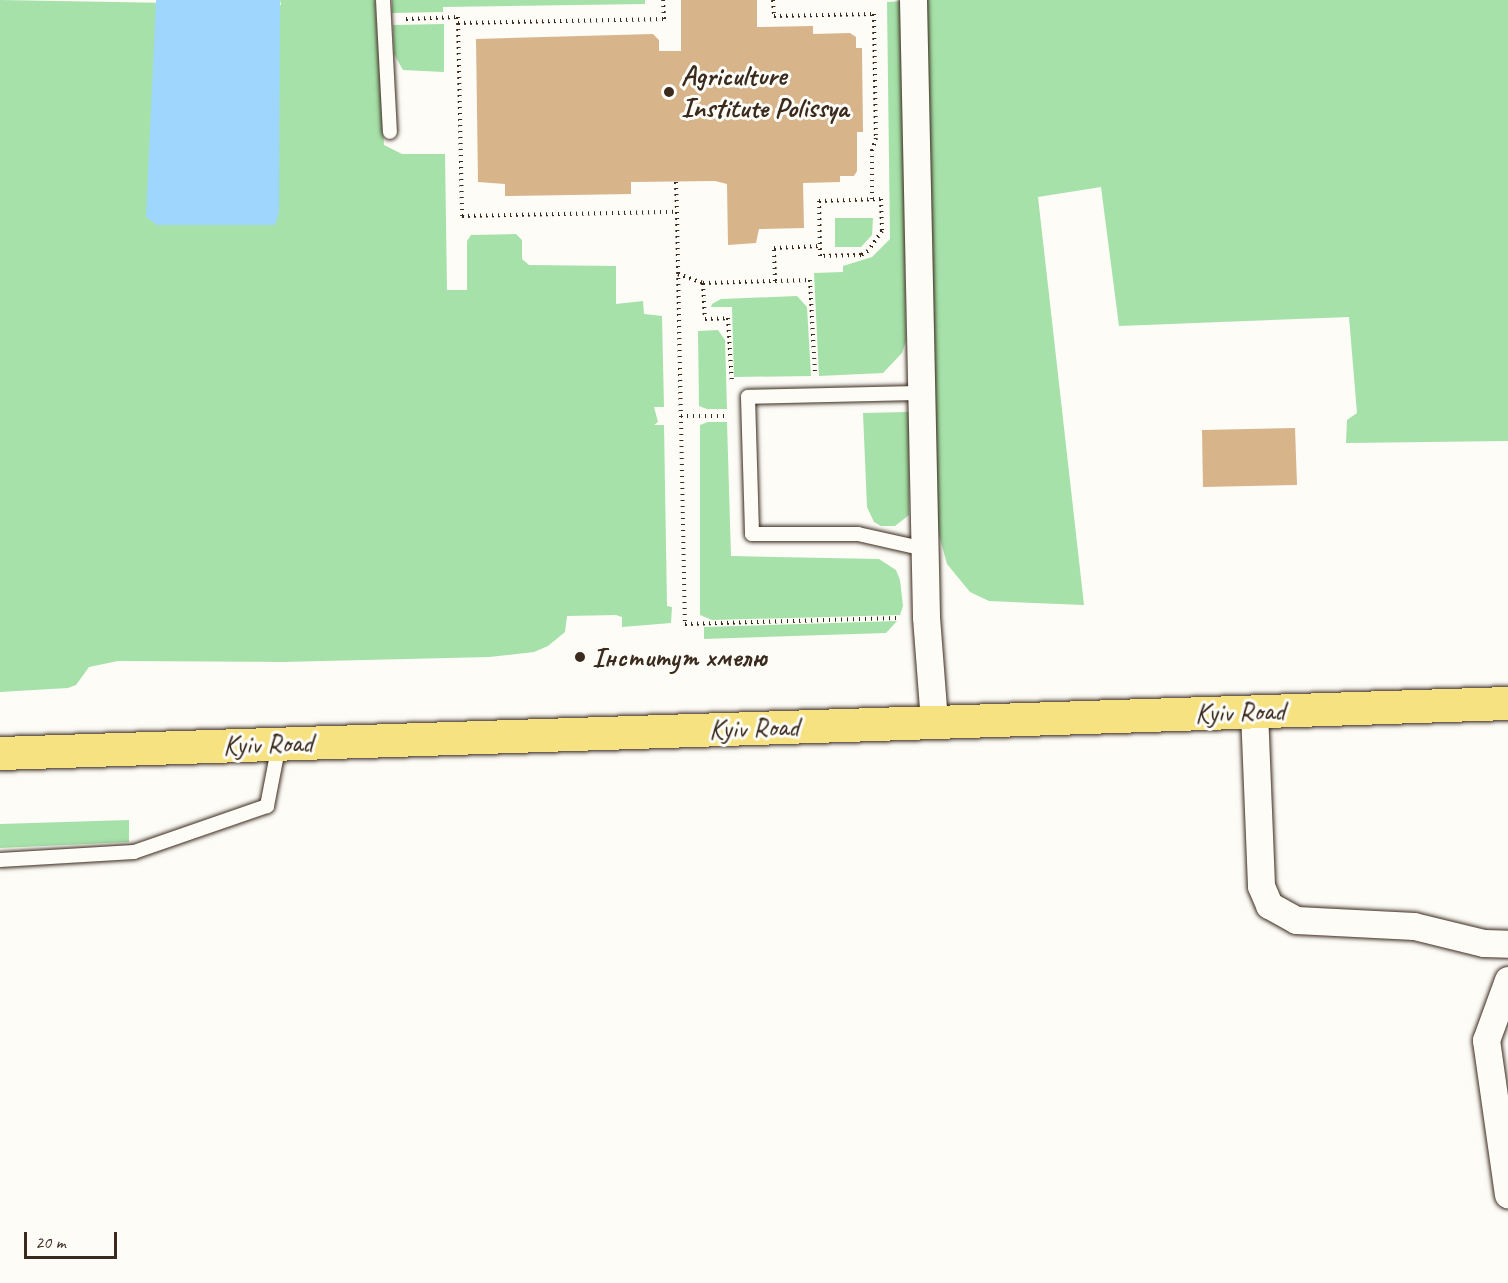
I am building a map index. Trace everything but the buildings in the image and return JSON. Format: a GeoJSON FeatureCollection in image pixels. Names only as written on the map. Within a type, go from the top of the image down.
{"type":"FeatureCollection","features":[{"type":"Feature","properties":{"kind":"main road","name":"Kyiv Road"},"geometry":{"type":"LineString","coordinates":[[0,753],[1254,711],[1507,698]]}},
{"type":"Feature","properties":{"kind":"street"},"geometry":{"type":"LineString","coordinates":[[913,0],[925,549],[934,722]]}},
{"type":"Feature","properties":{"kind":"street"},"geometry":{"type":"LineString","coordinates":[[1254,711],[1261,886],[1269,905],[1296,920],[1414,926],[1484,943],[1508,944]]}},
{"type":"Feature","properties":{"kind":"street"},"geometry":{"type":"LineString","coordinates":[[1508,980],[1486,1040],[1508,1194]]}},
{"type":"Feature","properties":{"kind":"lane"},"geometry":{"type":"LineString","coordinates":[[383,0],[390,132]]}},
{"type":"Feature","properties":{"kind":"lane"},"geometry":{"type":"LineString","coordinates":[[921,393],[748,397],[752,534],[858,534],[925,549]]}},
{"type":"Feature","properties":{"kind":"lane"},"geometry":{"type":"LineString","coordinates":[[0,860],[134,852],[267,806],[279,744]]}},
{"type":"Feature","properties":{"kind":"path"},"geometry":{"type":"LineString","coordinates":[[458,23],[664,19],[663,0]]}},
{"type":"Feature","properties":{"kind":"path"},"geometry":{"type":"LineString","coordinates":[[773,0],[774,16],[874,14],[876,138],[872,150],[872,200]]}},
{"type":"Feature","properties":{"kind":"path"},"geometry":{"type":"LineString","coordinates":[[384,19],[458,17],[462,216],[676,212]]}},
{"type":"Feature","properties":{"kind":"path"},"geometry":{"type":"LineString","coordinates":[[676,182],[685,624],[927,617]]}},
{"type":"Feature","properties":{"kind":"path"},"geometry":{"type":"LineString","coordinates":[[881,199],[882,231],[868,251],[861,255],[820,256],[819,201],[872,200],[881,199]]}},
{"type":"Feature","properties":{"kind":"path"},"geometry":{"type":"LineString","coordinates":[[775,281],[774,248],[820,246]]}},
{"type":"Feature","properties":{"kind":"path"},"geometry":{"type":"LineString","coordinates":[[678,274],[703,283],[810,280],[816,396]]}},
{"type":"Feature","properties":{"kind":"path"},"geometry":{"type":"LineString","coordinates":[[703,283],[705,319],[728,318],[730,381],[748,397]]}},
{"type":"Feature","properties":{"kind":"path"},"geometry":{"type":"LineString","coordinates":[[681,416],[707,416]]}},
{"type":"Feature","properties":{"kind":"green space"},"geometry":{"type":"Polygon","coordinates":[[[0,0],[281,5],[280,0],[375,0],[384,145],[402,154],[445,154],[447,290],[467,290],[467,241],[471,235],[516,234],[522,240],[522,259],[529,265],[616,266],[616,304],[643,301],[644,314],[662,316],[664,407],[654,407],[658,422],[654,425],[664,425],[667,606],[672,607],[671,623],[622,627],[622,617],[616,615],[567,616],[565,632],[548,646],[534,652],[489,657],[282,662],[118,661],[89,667],[76,685],[68,688],[0,692],[0,0]]]}},
{"type":"Feature","properties":{"kind":"green space"},"geometry":{"type":"Polygon","coordinates":[[[392,0],[645,0],[645,4],[443,7],[443,12],[392,13],[392,0]]]}},
{"type":"Feature","properties":{"kind":"green space"},"geometry":{"type":"Polygon","coordinates":[[[923,0],[1508,0],[1508,441],[1346,443],[1347,420],[1357,413],[1349,317],[1119,326],[1101,187],[1038,197],[1084,605],[989,601],[970,592],[947,564],[936,524],[923,0]]]}},
{"type":"Feature","properties":{"kind":"green space"},"geometry":{"type":"Polygon","coordinates":[[[902,1],[906,341],[902,353],[883,373],[819,376],[814,273],[843,272],[843,266],[872,257],[890,239],[887,2],[902,1]]]}},
{"type":"Feature","properties":{"kind":"green space"},"geometry":{"type":"Polygon","coordinates":[[[444,24],[444,72],[403,70],[394,54],[393,25],[444,24]]]}},
{"type":"Feature","properties":{"kind":"green space"},"geometry":{"type":"Polygon","coordinates":[[[835,218],[873,218],[872,235],[861,247],[835,247],[835,218]]]}},
{"type":"Feature","properties":{"kind":"green space"},"geometry":{"type":"Polygon","coordinates":[[[797,296],[807,307],[811,376],[734,377],[732,307],[711,307],[712,304],[721,299],[797,296]]]}},
{"type":"Feature","properties":{"kind":"green space"},"geometry":{"type":"Polygon","coordinates":[[[718,330],[725,340],[727,409],[707,409],[699,406],[698,331],[718,330]]]}},
{"type":"Feature","properties":{"kind":"green space"},"geometry":{"type":"Polygon","coordinates":[[[909,412],[909,515],[895,526],[881,526],[874,522],[867,507],[863,413],[909,412]]]}},
{"type":"Feature","properties":{"kind":"green space"},"geometry":{"type":"Polygon","coordinates":[[[708,422],[727,422],[731,556],[879,559],[896,570],[900,580],[903,606],[900,615],[712,620],[700,615],[700,425],[708,422]]]}},
{"type":"Feature","properties":{"kind":"green space"},"geometry":{"type":"Polygon","coordinates":[[[897,621],[886,633],[704,639],[704,627],[897,621]]]}},
{"type":"Feature","properties":{"kind":"green space"},"geometry":{"type":"Polygon","coordinates":[[[129,820],[129,842],[0,848],[0,824],[129,820]]]}},
{"type":"Feature","properties":{"kind":"water"},"geometry":{"type":"Polygon","coordinates":[[[156,0],[280,0],[279,213],[275,225],[157,225],[146,217],[156,0]]]}},
{"type":"Feature","properties":{"kind":"place","name":"Agriculture Institute Polissya"},"geometry":{"type":"Point","coordinates":[669,92]}},
{"type":"Feature","properties":{"kind":"place","name":"Інститут хмелю"},"geometry":{"type":"Point","coordinates":[580,657]}}]}
